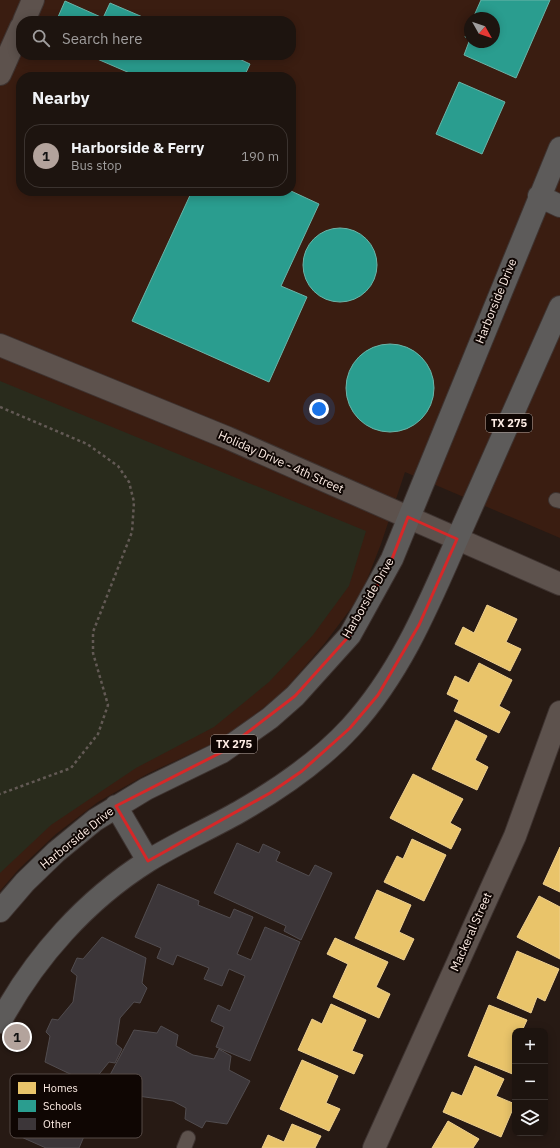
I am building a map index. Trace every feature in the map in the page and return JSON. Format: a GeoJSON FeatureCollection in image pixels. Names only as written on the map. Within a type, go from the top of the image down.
{"type":"FeatureCollection","features":[{"type":"Feature","properties":{"kind":"main road","name":"Harborside Drive"},"geometry":{"type":"LineString","coordinates":[[0,910],[25,882],[56,852],[95,820],[116,806],[222,752],[270,718],[294,696],[350,635],[392,559],[539,196],[560,148]]}},
{"type":"Feature","properties":{"kind":"main road"},"geometry":{"type":"LineString","coordinates":[[539,196],[560,206]]}},
{"type":"Feature","properties":{"kind":"main road","name":"TX 275"},"geometry":{"type":"LineString","coordinates":[[0,1022],[20,988],[52,945],[112,886],[148,861],[270,793],[302,771],[350,728],[378,695],[419,625],[442,578],[457,539],[560,307]]}},
{"type":"Feature","properties":{"kind":"main road"},"geometry":{"type":"LineString","coordinates":[[116,806],[148,861]]}},
{"type":"Feature","properties":{"kind":"street"},"geometry":{"type":"LineString","coordinates":[[26,16],[33,0]]}},
{"type":"Feature","properties":{"kind":"street"},"geometry":{"type":"LineString","coordinates":[[0,74],[16,38]]}},
{"type":"Feature","properties":{"kind":"street","name":"Holiday Drive - 4th Street"},"geometry":{"type":"LineString","coordinates":[[0,345],[228,438],[560,584]]}},
{"type":"Feature","properties":{"kind":"street","name":"Mackeral Street"},"geometry":{"type":"LineString","coordinates":[[374,1148],[514,836],[560,712]]}},
{"type":"Feature","properties":{"kind":"path"},"geometry":{"type":"LineString","coordinates":[[0,407],[87,444],[118,466],[129,482],[134,502],[132,532],[93,632],[93,653],[108,705],[98,734],[71,768],[0,794]]}},
{"type":"Feature","properties":{"kind":"highlighted area"},"geometry":{"type":"Polygon","coordinates":[[[408,517],[457,539],[419,625],[378,695],[350,728],[302,771],[270,793],[148,861],[116,806],[222,752],[295,696],[350,635],[392,559],[408,517]]]}},
{"type":"Feature","properties":{"kind":"shaded area"},"geometry":{"type":"Polygon","coordinates":[[[0,0],[560,0],[560,538],[405,472],[381,544],[361,595],[325,643],[283,692],[227,737],[149,773],[98,802],[56,834],[19,869],[0,891],[0,0]]]}},
{"type":"Feature","properties":{"kind":"green space"},"geometry":{"type":"Polygon","coordinates":[[[0,381],[366,531],[349,586],[313,635],[269,682],[214,727],[136,768],[51,825],[0,873],[0,381]]]}},
{"type":"Feature","properties":{"kind":"building: Homes"},"geometry":{"type":"Polygon","coordinates":[[[487,605],[517,619],[506,642],[521,649],[510,671],[455,644],[463,627],[474,633],[487,605]]]}},
{"type":"Feature","properties":{"kind":"building: Homes"},"geometry":{"type":"Polygon","coordinates":[[[479,663],[512,680],[499,706],[510,712],[499,733],[454,711],[459,700],[447,694],[455,676],[469,683],[479,663]]]}},
{"type":"Feature","properties":{"kind":"building: Homes"},"geometry":{"type":"Polygon","coordinates":[[[456,720],[487,736],[475,760],[488,767],[477,790],[432,769],[456,720]]]}},
{"type":"Feature","properties":{"kind":"building: Homes"},"geometry":{"type":"Polygon","coordinates":[[[413,774],[463,799],[450,823],[461,829],[451,849],[390,818],[413,774]]]}},
{"type":"Feature","properties":{"kind":"building: Homes"},"geometry":{"type":"Polygon","coordinates":[[[412,839],[446,855],[424,901],[384,882],[397,856],[403,859],[412,839]]]}},
{"type":"Feature","properties":{"kind":"building: Homes"},"geometry":{"type":"Polygon","coordinates":[[[560,847],[560,892],[543,884],[560,847]]]}},
{"type":"Feature","properties":{"kind":"building: Homes"},"geometry":{"type":"Polygon","coordinates":[[[377,890],[411,905],[399,932],[414,939],[404,960],[355,938],[377,890]]]}},
{"type":"Feature","properties":{"kind":"building: Homes"},"geometry":{"type":"Polygon","coordinates":[[[539,896],[560,907],[560,959],[517,937],[539,896]]]}},
{"type":"Feature","properties":{"kind":"building: Homes"},"geometry":{"type":"Polygon","coordinates":[[[335,938],[388,962],[376,987],[390,994],[379,1018],[333,997],[348,964],[327,954],[335,938]]]}},
{"type":"Feature","properties":{"kind":"building: Homes"},"geometry":{"type":"Polygon","coordinates":[[[517,951],[559,969],[545,1001],[537,997],[531,1013],[497,998],[517,951]]]}},
{"type":"Feature","properties":{"kind":"building: Homes"},"geometry":{"type":"Polygon","coordinates":[[[331,1004],[366,1020],[352,1051],[363,1055],[354,1074],[298,1050],[312,1019],[322,1024],[331,1004]]]}},
{"type":"Feature","properties":{"kind":"building: Homes"},"geometry":{"type":"Polygon","coordinates":[[[489,1005],[527,1020],[523,1028],[512,1028],[512,1074],[468,1056],[489,1005]]]}},
{"type":"Feature","properties":{"kind":"building: Homes"},"geometry":{"type":"Polygon","coordinates":[[[302,1060],[338,1076],[326,1103],[340,1109],[329,1131],[280,1109],[302,1060]]]}},
{"type":"Feature","properties":{"kind":"building: Homes"},"geometry":{"type":"Polygon","coordinates":[[[475,1066],[504,1079],[496,1096],[512,1103],[512,1111],[501,1137],[443,1112],[452,1092],[462,1096],[475,1066]]]}},
{"type":"Feature","properties":{"kind":"building: Homes"},"geometry":{"type":"Polygon","coordinates":[[[448,1121],[479,1139],[473,1148],[432,1148],[448,1121]]]}},
{"type":"Feature","properties":{"kind":"building: Homes"},"geometry":{"type":"Polygon","coordinates":[[[292,1124],[321,1136],[315,1148],[262,1148],[268,1135],[284,1142],[292,1124]]]}},
{"type":"Feature","properties":{"kind":"building: Schools"},"geometry":{"type":"Polygon","coordinates":[[[481,0],[550,0],[516,78],[464,55],[467,48],[500,48],[500,12],[476,12],[481,0]]]}},
{"type":"Feature","properties":{"kind":"building: Schools"},"geometry":{"type":"Polygon","coordinates":[[[65,1],[99,16],[58,16],[65,1]]]}},
{"type":"Feature","properties":{"kind":"building: Schools"},"geometry":{"type":"Polygon","coordinates":[[[110,3],[140,16],[104,16],[110,3]]]}},
{"type":"Feature","properties":{"kind":"building: Schools"},"geometry":{"type":"Polygon","coordinates":[[[100,60],[242,60],[250,64],[246,72],[127,72],[100,60]]]}},
{"type":"Feature","properties":{"kind":"building: Schools"},"geometry":{"type":"Polygon","coordinates":[[[459,82],[505,102],[482,154],[436,134],[459,82]]]}},
{"type":"Feature","properties":{"kind":"building: Schools"},"geometry":{"type":"Polygon","coordinates":[[[296,193],[319,204],[281,286],[307,297],[269,382],[132,321],[190,196],[296,196],[296,193]]]}},
{"type":"Feature","properties":{"kind":"building: Schools"},"geometry":{"type":"Polygon","coordinates":[[[340,228],[354,231],[366,239],[374,251],[377,265],[374,279],[366,291],[354,299],[340,302],[326,299],[314,291],[306,279],[303,265],[306,251],[314,239],[326,231],[340,228]]]}},
{"type":"Feature","properties":{"kind":"building: Schools"},"geometry":{"type":"Polygon","coordinates":[[[390,344],[407,347],[421,357],[431,371],[434,388],[431,405],[421,419],[407,429],[390,432],[373,429],[359,419],[349,405],[346,388],[349,371],[359,357],[373,347],[390,344]]]}},
{"type":"Feature","properties":{"kind":"building: Other"},"geometry":{"type":"Polygon","coordinates":[[[237,843],[259,853],[263,844],[280,852],[276,861],[309,876],[315,865],[332,873],[301,940],[284,931],[286,926],[214,893],[237,843]]]}},
{"type":"Feature","properties":{"kind":"building: Other"},"geometry":{"type":"Polygon","coordinates":[[[158,884],[199,901],[198,905],[230,918],[234,909],[253,917],[237,954],[251,960],[265,927],[300,942],[250,1061],[216,1047],[224,1027],[211,1021],[218,1005],[230,1011],[245,976],[229,969],[222,986],[204,979],[209,968],[177,955],[173,965],[157,958],[161,948],[135,937],[158,884]]]}},
{"type":"Feature","properties":{"kind":"building: Other"},"geometry":{"type":"Polygon","coordinates":[[[102,937],[146,958],[142,983],[147,988],[140,1003],[134,1002],[120,1018],[116,1044],[122,1049],[115,1063],[109,1062],[99,1074],[70,1074],[45,1062],[50,1036],[46,1032],[52,1019],[58,1020],[73,1002],[77,976],[71,971],[77,958],[83,959],[102,937]]]}},
{"type":"Feature","properties":{"kind":"building: Other"},"geometry":{"type":"Polygon","coordinates":[[[161,1026],[178,1035],[176,1046],[193,1055],[214,1059],[219,1049],[231,1056],[229,1070],[250,1081],[227,1124],[206,1121],[202,1128],[185,1119],[186,1108],[173,1101],[142,1097],[142,1074],[111,1074],[134,1030],[157,1033],[161,1026]]]}},
{"type":"Feature","properties":{"kind":"building: Other"},"geometry":{"type":"Polygon","coordinates":[[[24,1138],[83,1138],[79,1148],[46,1148],[24,1138]]]}},
{"type":"Feature","properties":{"kind":"place","name":"Harborside & Ferry"},"geometry":{"type":"Point","coordinates":[17,1037]}}]}
